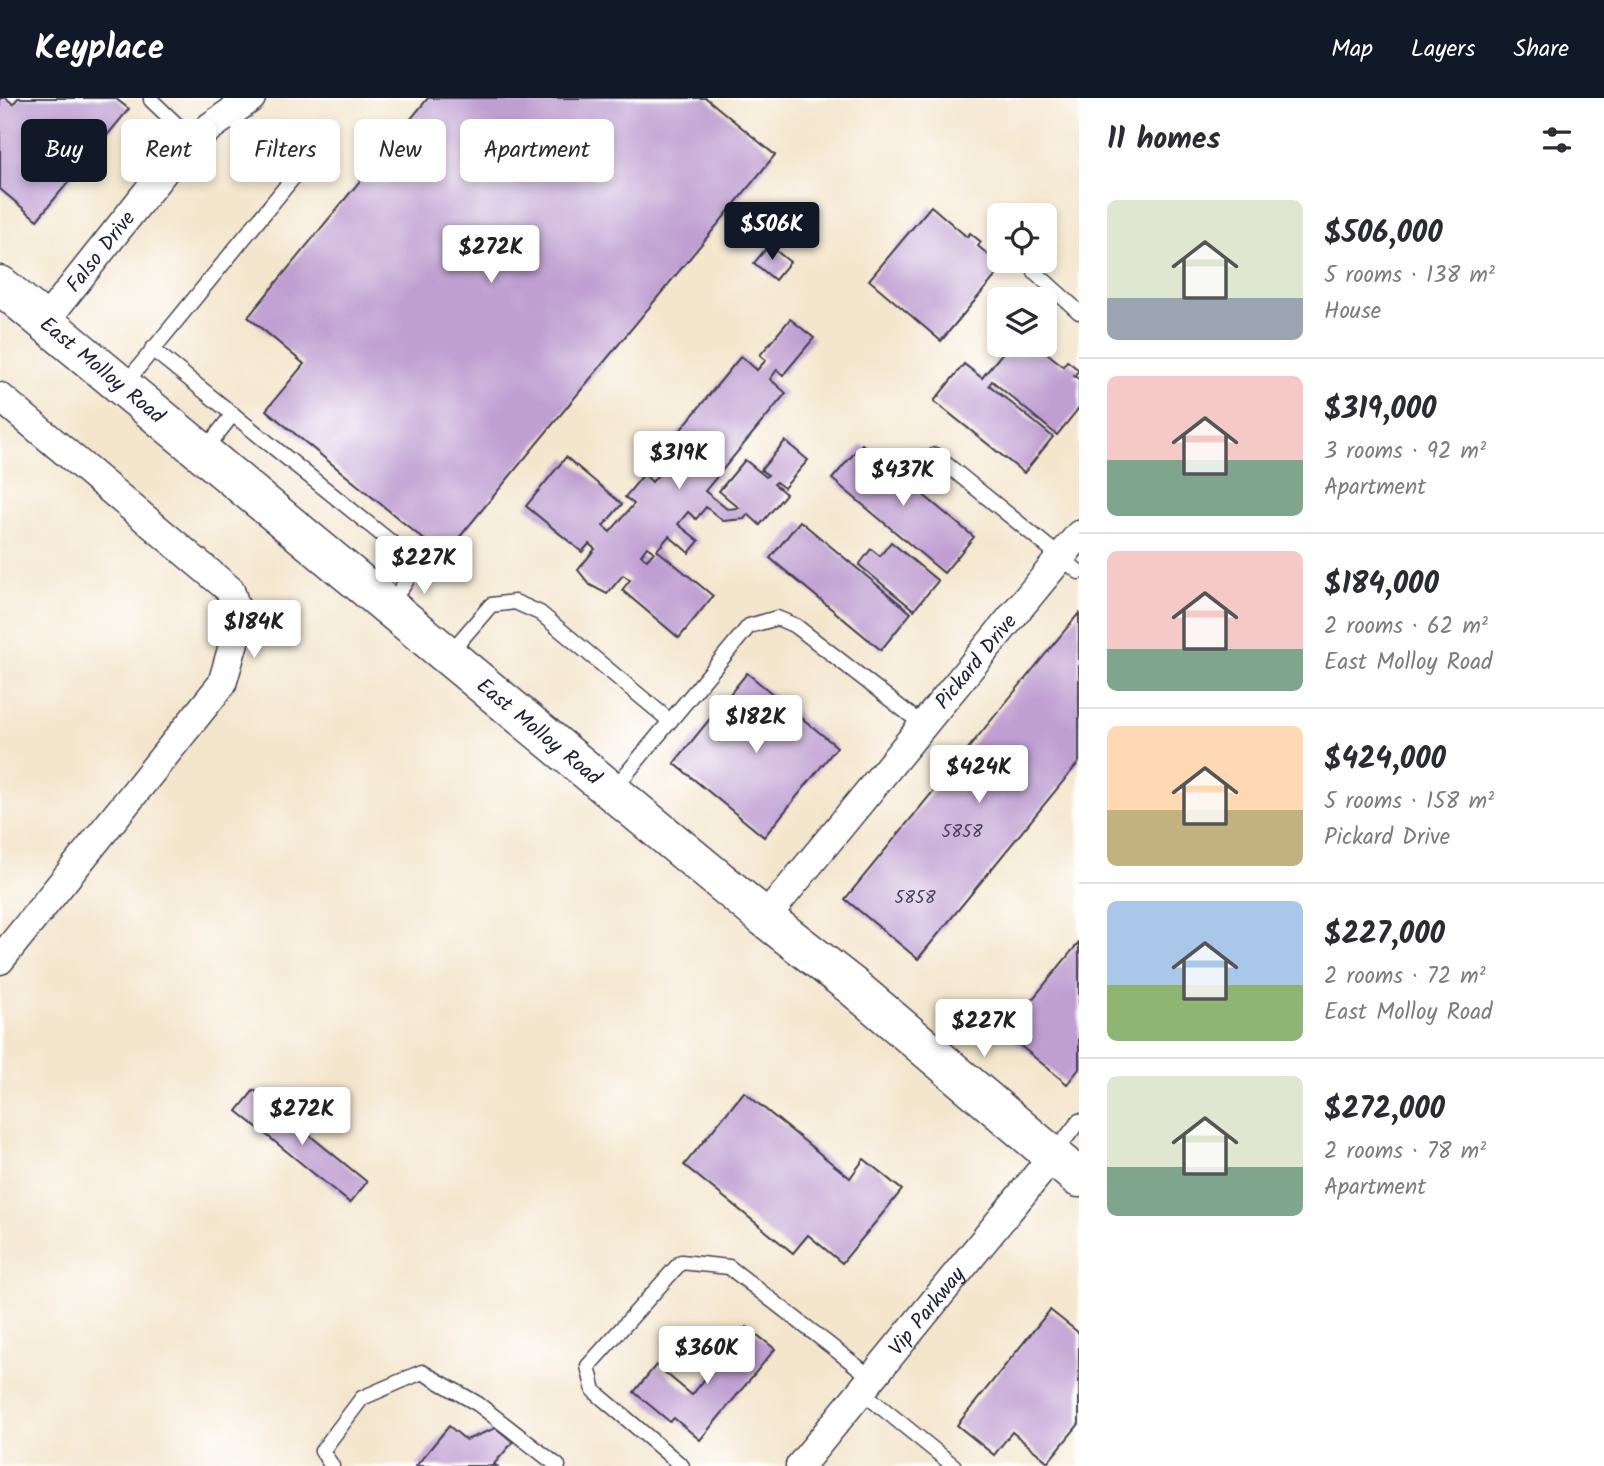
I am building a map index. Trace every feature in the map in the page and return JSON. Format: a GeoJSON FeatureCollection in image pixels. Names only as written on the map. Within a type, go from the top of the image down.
{"type":"FeatureCollection","features":[{"type":"Feature","properties":{"kind":"street","name":"Falso Drive"},"geometry":{"type":"LineString","coordinates":[[216,122],[241,101]]}},
{"type":"Feature","properties":{"kind":"street","name":"Falso Drive"},"geometry":{"type":"LineString","coordinates":[[45,321],[155,182]]}},
{"type":"Feature","properties":{"kind":"street","name":"East Molloy Road"},"geometry":{"type":"LineString","coordinates":[[0,285],[765,918],[852,986],[1066,1167]]}},
{"type":"Feature","properties":{"kind":"street"},"geometry":{"type":"LineString","coordinates":[[0,397],[230,590],[240,621],[222,684],[0,960]]}},
{"type":"Feature","properties":{"kind":"street","name":"Pickard Drive"},"geometry":{"type":"LineString","coordinates":[[765,918],[923,725],[1070,565],[1079,535]]}},
{"type":"Feature","properties":{"kind":"street","name":"Vip Parkway"},"geometry":{"type":"LineString","coordinates":[[800,1466],[867,1385],[1066,1167]]}},
{"type":"Feature","properties":{"kind":"lane"},"geometry":{"type":"LineString","coordinates":[[151,98],[171,119]]}},
{"type":"Feature","properties":{"kind":"lane"},"geometry":{"type":"LineString","coordinates":[[123,386],[289,182]]}},
{"type":"Feature","properties":{"kind":"lane"},"geometry":{"type":"LineString","coordinates":[[1036,273],[1079,313]]}},
{"type":"Feature","properties":{"kind":"lane"},"geometry":{"type":"LineString","coordinates":[[152,349],[402,551],[410,564],[410,577],[388,604]]}},
{"type":"Feature","properties":{"kind":"lane"},"geometry":{"type":"LineString","coordinates":[[203,452],[233,414]]}},
{"type":"Feature","properties":{"kind":"lane"},"geometry":{"type":"LineString","coordinates":[[935,455],[1070,565]]}},
{"type":"Feature","properties":{"kind":"lane"},"geometry":{"type":"LineString","coordinates":[[448,655],[491,605],[514,602],[540,614],[670,721]]}},
{"type":"Feature","properties":{"kind":"lane"},"geometry":{"type":"LineString","coordinates":[[612,791],[749,626],[777,618],[796,626],[923,725]]}},
{"type":"Feature","properties":{"kind":"lane"},"geometry":{"type":"LineString","coordinates":[[1066,1167],[1079,1121]]}},
{"type":"Feature","properties":{"kind":"lane"},"geometry":{"type":"LineString","coordinates":[[682,1466],[594,1391],[588,1366],[681,1262],[729,1266],[867,1385],[954,1466]]}},
{"type":"Feature","properties":{"kind":"lane"},"geometry":{"type":"LineString","coordinates":[[332,1466],[322,1451],[362,1398],[422,1372],[478,1404],[558,1466]]}},
{"type":"Feature","properties":{"kind":"building"},"geometry":{"type":"Polygon","coordinates":[[[0,98],[6,98],[13,104],[18,98],[115,98],[129,109],[107,136],[107,119],[21,119],[21,182],[68,182],[37,220],[0,189],[0,98]]]}},
{"type":"Feature","properties":{"kind":"building"},"geometry":{"type":"Polygon","coordinates":[[[428,98],[706,98],[775,155],[444,556],[266,410],[304,364],[248,317],[359,182],[446,182],[446,119],[411,119],[428,98]]]}},
{"type":"Feature","properties":{"kind":"building"},"geometry":{"type":"Polygon","coordinates":[[[931,206],[967,237],[970,233],[981,242],[978,246],[987,254],[987,273],[998,273],[941,341],[869,280],[931,206]]]}},
{"type":"Feature","properties":{"kind":"building"},"geometry":{"type":"Polygon","coordinates":[[[769,245],[790,262],[775,280],[754,263],[769,245]]]}},
{"type":"Feature","properties":{"kind":"building"},"geometry":{"type":"Polygon","coordinates":[[[790,319],[814,338],[783,375],[777,370],[770,379],[786,393],[705,491],[727,509],[739,508],[719,491],[745,460],[766,477],[768,475],[761,470],[785,441],[808,460],[784,488],[776,482],[774,484],[786,494],[760,525],[748,514],[744,519],[723,521],[706,507],[696,519],[688,512],[678,524],[699,541],[689,553],[669,536],[657,550],[713,596],[679,638],[622,590],[630,580],[623,575],[607,594],[590,585],[578,570],[595,549],[589,544],[582,552],[526,506],[566,457],[622,504],[603,526],[610,532],[634,504],[625,497],[644,474],[652,482],[664,468],[655,461],[741,356],[757,370],[766,360],[760,355],[790,319]],[[647,547],[641,555],[647,560],[654,552],[647,547]]]}},
{"type":"Feature","properties":{"kind":"building"},"geometry":{"type":"Polygon","coordinates":[[[999,357],[1052,357],[1063,366],[1067,361],[1079,370],[1074,376],[1079,379],[1079,408],[1057,435],[992,381],[989,385],[1053,437],[1024,473],[934,401],[964,364],[982,378],[999,357]]]}},
{"type":"Feature","properties":{"kind":"building"},"geometry":{"type":"Polygon","coordinates":[[[862,444],[974,537],[944,573],[832,479],[862,444]]]}},
{"type":"Feature","properties":{"kind":"building"},"geometry":{"type":"Polygon","coordinates":[[[800,521],[911,613],[881,650],[770,558],[800,521]]]}},
{"type":"Feature","properties":{"kind":"building"},"geometry":{"type":"Polygon","coordinates":[[[891,542],[938,581],[914,610],[859,565],[871,549],[880,556],[891,542]]]}},
{"type":"Feature","properties":{"kind":"building"},"geometry":{"type":"Polygon","coordinates":[[[1079,613],[1079,762],[918,959],[845,899],[1079,613]]]}},
{"type":"Feature","properties":{"kind":"building"},"geometry":{"type":"Polygon","coordinates":[[[747,673],[837,747],[764,837],[674,763],[747,673]]]}},
{"type":"Feature","properties":{"kind":"building"},"geometry":{"type":"Polygon","coordinates":[[[1079,942],[1079,1069],[1067,1084],[1005,1033],[1079,942]]]}},
{"type":"Feature","properties":{"kind":"building"},"geometry":{"type":"Polygon","coordinates":[[[254,1090],[367,1182],[350,1203],[237,1111],[254,1090]]]}},
{"type":"Feature","properties":{"kind":"building"},"geometry":{"type":"Polygon","coordinates":[[[744,1092],[850,1178],[864,1159],[902,1190],[842,1263],[808,1235],[793,1253],[684,1165],[744,1092]]]}},
{"type":"Feature","properties":{"kind":"building"},"geometry":{"type":"Polygon","coordinates":[[[1050,1310],[1079,1333],[1079,1424],[1048,1462],[1012,1432],[994,1455],[957,1425],[1050,1310]]]}},
{"type":"Feature","properties":{"kind":"building"},"geometry":{"type":"Polygon","coordinates":[[[747,1327],[775,1349],[700,1440],[674,1418],[670,1422],[634,1392],[656,1365],[692,1395],[747,1327]]]}},
{"type":"Feature","properties":{"kind":"building"},"geometry":{"type":"Polygon","coordinates":[[[449,1426],[466,1440],[496,1428],[513,1442],[494,1464],[497,1466],[416,1466],[449,1426]]]}}]}
